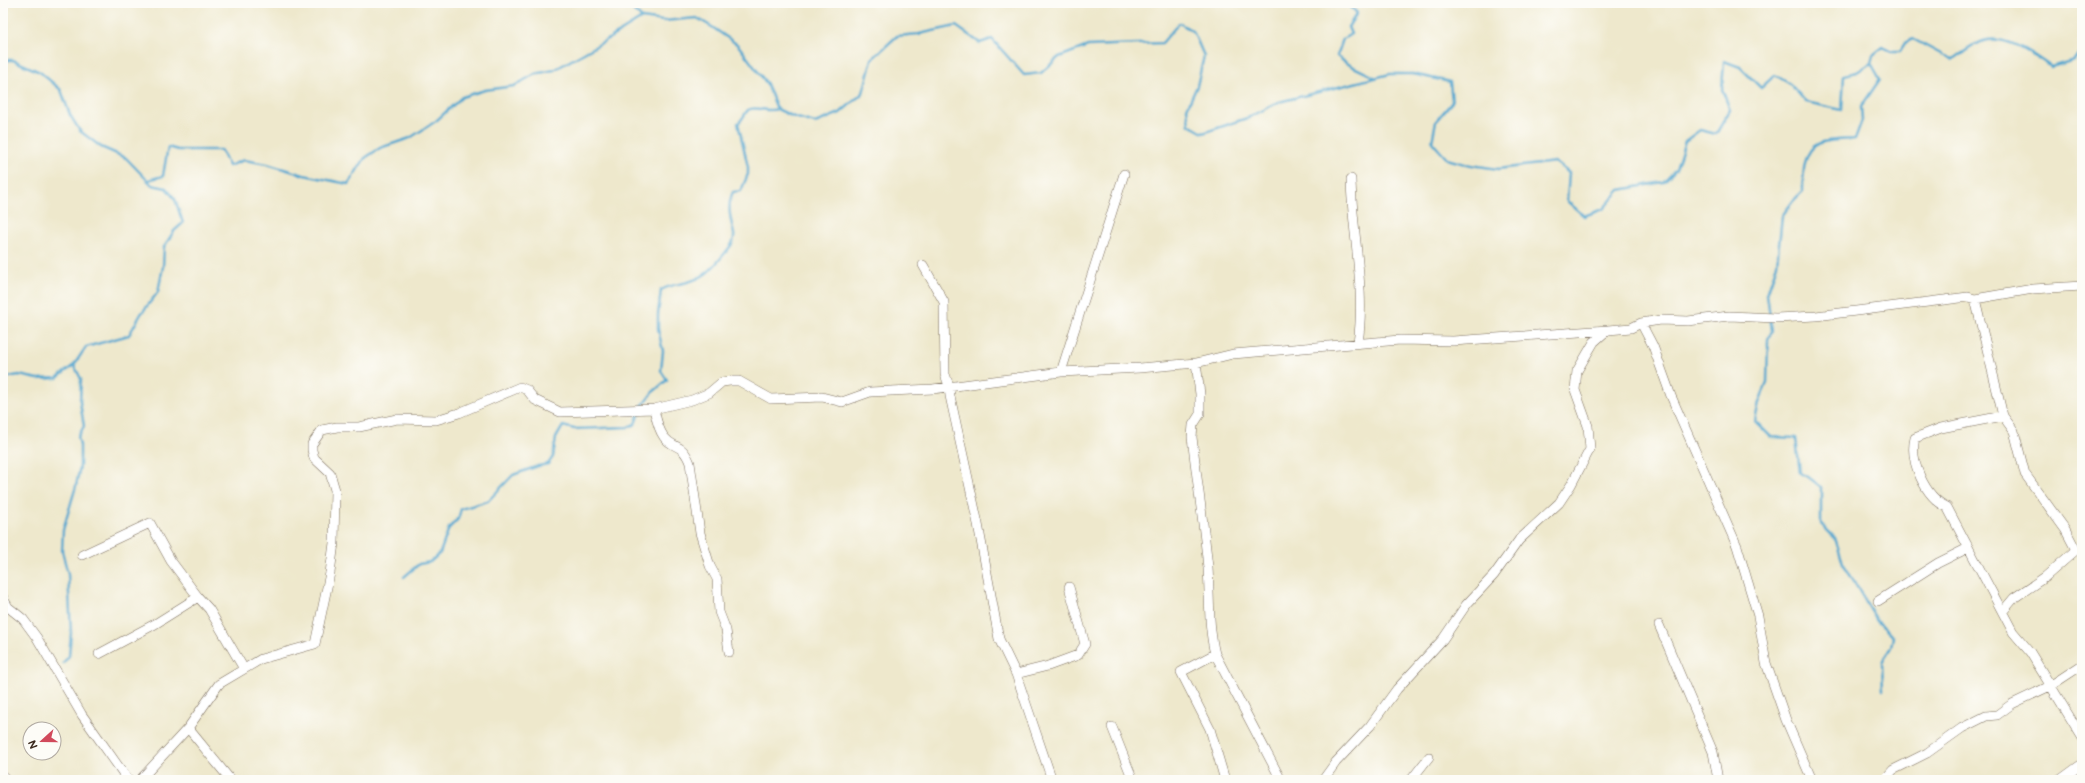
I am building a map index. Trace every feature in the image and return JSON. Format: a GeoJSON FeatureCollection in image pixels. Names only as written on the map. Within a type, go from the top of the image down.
{"type":"FeatureCollection","features":[{"type":"Feature","properties":{"kind":"street"},"geometry":{"type":"LineString","coordinates":[[1061,372],[1124,174]]}},
{"type":"Feature","properties":{"kind":"street"},"geometry":{"type":"LineString","coordinates":[[1351,179],[1362,319],[1358,343]]}},
{"type":"Feature","properties":{"kind":"street"},"geometry":{"type":"LineString","coordinates":[[923,265],[944,302],[945,374],[949,386],[978,524],[999,639],[1016,674],[1052,780]]}},
{"type":"Feature","properties":{"kind":"street"},"geometry":{"type":"LineString","coordinates":[[140,780],[188,728],[219,684],[261,659],[315,644],[330,573],[334,543],[335,490],[330,473],[314,458],[312,450],[312,444],[322,430],[337,427],[358,427],[397,419],[436,420],[459,413],[520,387],[527,390],[535,400],[560,412],[654,409],[692,400],[709,393],[722,382],[730,380],[739,381],[771,399],[822,397],[842,402],[870,392],[933,390],[949,386],[1061,372],[1140,368],[1196,363],[1233,354],[1400,340],[1453,341],[1608,330],[1631,328],[1641,323],[1661,320],[1688,321],[1729,316],[1776,318],[1816,316],[1968,297],[1976,299],[2033,289],[2082,286]]}},
{"type":"Feature","properties":{"kind":"street"},"geometry":{"type":"LineString","coordinates":[[1976,299],[2003,416],[2014,431],[2025,474],[2065,529],[2076,550],[2045,578],[2014,598],[2003,611]]}},
{"type":"Feature","properties":{"kind":"street"},"geometry":{"type":"LineString","coordinates":[[1641,323],[1654,346],[1671,396],[1737,546],[1758,616],[1766,663],[1786,720],[1812,780]]}},
{"type":"Feature","properties":{"kind":"street"},"geometry":{"type":"LineString","coordinates":[[1324,780],[1336,762],[1370,726],[1397,690],[1442,639],[1466,605],[1494,575],[1519,540],[1559,503],[1571,485],[1590,449],[1588,426],[1575,390],[1577,371],[1594,342],[1608,330]]}},
{"type":"Feature","properties":{"kind":"street"},"geometry":{"type":"LineString","coordinates":[[1196,363],[1200,394],[1200,414],[1193,425],[1192,438],[1205,540],[1210,594],[1211,637],[1215,654],[1281,780]]}},
{"type":"Feature","properties":{"kind":"street"},"geometry":{"type":"LineString","coordinates":[[654,409],[664,437],[673,445],[680,447],[687,454],[690,463],[700,533],[710,566],[717,580],[719,612],[726,630],[729,652]]}},
{"type":"Feature","properties":{"kind":"street"},"geometry":{"type":"LineString","coordinates":[[2003,416],[1941,428],[1915,438],[1913,446],[1915,460],[1928,491],[1938,503],[1947,507],[2014,632],[2030,652],[2082,737]]}},
{"type":"Feature","properties":{"kind":"street"},"geometry":{"type":"LineString","coordinates":[[82,555],[150,523],[171,561],[209,609],[244,669]]}},
{"type":"Feature","properties":{"kind":"street"},"geometry":{"type":"LineString","coordinates":[[1878,601],[1938,563],[1968,548]]}},
{"type":"Feature","properties":{"kind":"street"},"geometry":{"type":"LineString","coordinates":[[1016,674],[1048,666],[1078,655],[1085,644],[1069,587]]}},
{"type":"Feature","properties":{"kind":"street"},"geometry":{"type":"LineString","coordinates":[[99,654],[198,597]]}},
{"type":"Feature","properties":{"kind":"street"},"geometry":{"type":"LineString","coordinates":[[3,598],[8,607],[23,618],[37,638],[82,715],[128,780]]}},
{"type":"Feature","properties":{"kind":"street"},"geometry":{"type":"LineString","coordinates":[[1659,625],[1713,752],[1718,780]]}},
{"type":"Feature","properties":{"kind":"street"},"geometry":{"type":"LineString","coordinates":[[1215,654],[1181,672],[1210,729],[1224,780]]}},
{"type":"Feature","properties":{"kind":"street"},"geometry":{"type":"LineString","coordinates":[[1884,780],[1894,770],[1915,760],[1962,728],[1986,716],[1997,715],[2012,704],[2050,686],[2082,665]]}},
{"type":"Feature","properties":{"kind":"street"},"geometry":{"type":"LineString","coordinates":[[1112,727],[1133,780]]}},
{"type":"Feature","properties":{"kind":"street"},"geometry":{"type":"LineString","coordinates":[[188,728],[229,778]]}},
{"type":"Feature","properties":{"kind":"street"},"geometry":{"type":"LineString","coordinates":[[1411,780],[1429,757]]}},
{"type":"Feature","properties":{"kind":"street"},"geometry":{"type":"LineString","coordinates":[[2060,780],[2082,764]]}},
{"type":"Feature","properties":{"kind":"street"},"geometry":{"type":"LineString","coordinates":[[3,776],[6,780]]}},
{"type":"Feature","properties":{"kind":"waterway"},"geometry":{"type":"LineString","coordinates":[[633,3],[633,10],[642,18]]}},
{"type":"Feature","properties":{"kind":"waterway"},"geometry":{"type":"LineString","coordinates":[[1347,3],[1357,13],[1348,27],[1351,34],[1343,39],[1337,56],[1351,66],[1376,78]]}},
{"type":"Feature","properties":{"kind":"waterway"},"geometry":{"type":"LineString","coordinates":[[148,180],[163,176],[168,147],[178,150],[221,150],[229,166],[244,160],[267,164],[304,175],[348,184],[365,158],[380,148],[410,138],[436,121],[462,97],[485,90],[514,86],[535,74],[554,70],[642,18],[663,21],[697,18],[712,27],[738,45],[767,84],[777,109],[794,117],[815,123],[840,113],[863,93],[872,59],[897,36],[919,34],[956,26],[980,43],[992,39],[1024,75],[1041,73],[1059,57],[1088,46],[1162,43],[1179,23],[1193,31],[1204,56],[1197,86],[1187,108],[1189,125],[1203,133],[1250,117],[1279,102],[1390,74],[1413,74],[1450,82],[1452,102],[1436,121],[1432,142],[1447,159],[1465,164],[1498,169],[1555,162],[1569,173],[1567,201],[1584,216],[1603,209],[1620,190],[1663,182],[1676,169],[1685,141],[1700,130],[1716,134],[1730,110],[1722,89],[1724,61],[1740,67],[1761,88],[1775,75],[1790,84],[1806,102],[1842,110],[1844,75],[1857,72],[1871,63],[1873,55],[1883,47],[1892,51],[1900,51],[1905,43],[1913,39],[1952,60],[1974,45],[1983,41],[2004,41],[2021,48],[2051,67],[2074,60],[2082,49]]}},
{"type":"Feature","properties":{"kind":"waterway"},"geometry":{"type":"LineString","coordinates":[[3,60],[13,60],[40,72],[61,90],[70,115],[80,131],[101,147],[126,158],[152,185],[166,188],[175,199],[183,223],[174,231],[164,247],[163,267],[158,292],[141,314],[129,335],[86,347],[74,365],[57,378],[38,379],[19,375],[3,378]]}},
{"type":"Feature","properties":{"kind":"waterway"},"geometry":{"type":"LineString","coordinates":[[1871,63],[1880,79],[1861,107],[1862,120],[1855,139],[1828,141],[1814,146],[1810,151],[1805,164],[1803,191],[1793,201],[1782,216],[1777,264],[1767,294],[1772,331],[1768,339],[1767,383],[1759,402],[1755,421],[1771,437],[1796,438],[1800,473],[1821,487],[1821,524],[1835,538],[1843,563],[1877,621],[1893,636],[1891,647],[1882,662],[1883,690]]}},
{"type":"Feature","properties":{"kind":"waterway"},"geometry":{"type":"LineString","coordinates":[[642,406],[653,392],[667,380],[661,371],[663,351],[658,329],[661,290],[670,286],[692,281],[703,276],[729,249],[734,240],[729,208],[731,197],[733,192],[741,191],[748,174],[748,167],[738,123],[748,110],[754,108],[769,110],[777,109]]}},
{"type":"Feature","properties":{"kind":"waterway"},"geometry":{"type":"LineString","coordinates":[[63,663],[69,656],[71,633],[68,574],[62,551],[63,530],[76,486],[80,466],[80,445],[78,437],[84,426],[80,402],[81,379],[74,365]]}},
{"type":"Feature","properties":{"kind":"waterway"},"geometry":{"type":"LineString","coordinates":[[404,577],[419,564],[430,562],[440,553],[449,528],[458,519],[461,509],[488,501],[513,475],[548,464],[553,457],[556,438],[563,426],[574,429],[628,427],[635,424],[639,413]]}}]}
